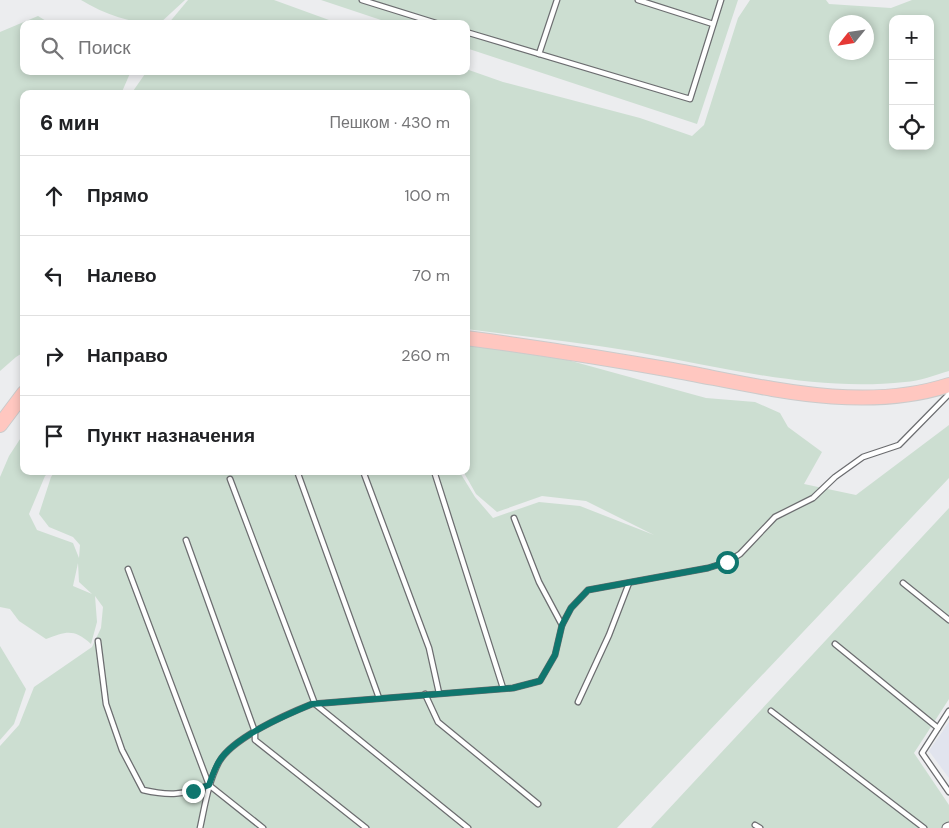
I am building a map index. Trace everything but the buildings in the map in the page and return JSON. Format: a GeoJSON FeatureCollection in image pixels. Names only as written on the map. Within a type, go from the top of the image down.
{"type":"FeatureCollection","features":[{"type":"Feature","properties":{"kind":"main road"},"geometry":{"type":"LineString","coordinates":[[470,339],[555,350],[783,390],[837,396],[881,398],[919,392],[949,384]]}},
{"type":"Feature","properties":{"kind":"main road"},"geometry":{"type":"LineString","coordinates":[[0,424],[20,399]]}},
{"type":"Feature","properties":{"kind":"lane"},"geometry":{"type":"LineString","coordinates":[[362,0],[426,20]]}},
{"type":"Feature","properties":{"kind":"lane"},"geometry":{"type":"LineString","coordinates":[[539,54],[556,0]]}},
{"type":"Feature","properties":{"kind":"lane"},"geometry":{"type":"LineString","coordinates":[[638,0],[713,24]]}},
{"type":"Feature","properties":{"kind":"lane"},"geometry":{"type":"LineString","coordinates":[[470,33],[690,100],[721,0]]}},
{"type":"Feature","properties":{"kind":"lane"},"geometry":{"type":"LineString","coordinates":[[200,828],[209,785],[220,760],[234,746],[255,732],[289,714],[315,704],[503,688],[540,681],[555,655],[562,625],[571,608],[588,590],[708,568],[727,562],[740,554],[775,517],[813,498],[835,477],[863,457],[899,445],[949,394]]}},
{"type":"Feature","properties":{"kind":"lane"},"geometry":{"type":"LineString","coordinates":[[298,475],[378,698]]}},
{"type":"Feature","properties":{"kind":"lane"},"geometry":{"type":"LineString","coordinates":[[364,475],[429,648],[439,693]]}},
{"type":"Feature","properties":{"kind":"lane"},"geometry":{"type":"LineString","coordinates":[[435,475],[503,688]]}},
{"type":"Feature","properties":{"kind":"lane"},"geometry":{"type":"LineString","coordinates":[[230,479],[315,704],[468,828]]}},
{"type":"Feature","properties":{"kind":"lane"},"geometry":{"type":"LineString","coordinates":[[514,518],[539,582],[562,625]]}},
{"type":"Feature","properties":{"kind":"lane"},"geometry":{"type":"LineString","coordinates":[[186,540],[255,732],[255,740],[366,828]]}},
{"type":"Feature","properties":{"kind":"lane"},"geometry":{"type":"LineString","coordinates":[[128,569],[209,785],[264,828]]}},
{"type":"Feature","properties":{"kind":"lane"},"geometry":{"type":"LineString","coordinates":[[578,702],[609,636],[630,583]]}},
{"type":"Feature","properties":{"kind":"lane"},"geometry":{"type":"LineString","coordinates":[[903,583],[949,620]]}},
{"type":"Feature","properties":{"kind":"lane"},"geometry":{"type":"LineString","coordinates":[[98,641],[106,704],[122,750],[143,790],[165,795],[193,791],[209,785]]}},
{"type":"Feature","properties":{"kind":"lane"},"geometry":{"type":"LineString","coordinates":[[835,644],[938,728]]}},
{"type":"Feature","properties":{"kind":"lane"},"geometry":{"type":"LineString","coordinates":[[425,694],[438,722],[538,804]]}},
{"type":"Feature","properties":{"kind":"lane"},"geometry":{"type":"LineString","coordinates":[[771,711],[924,828]]}},
{"type":"Feature","properties":{"kind":"lane"},"geometry":{"type":"LineString","coordinates":[[949,711],[922,752],[949,792]]}},
{"type":"Feature","properties":{"kind":"shaded area"},"geometry":{"type":"Polygon","coordinates":[[[949,722],[949,778],[929,751],[949,722]]]}},
{"type":"Feature","properties":{"kind":"green space"},"geometry":{"type":"Polygon","coordinates":[[[81,0],[185,0],[163,20],[131,20],[99,10],[81,0]]]}},
{"type":"Feature","properties":{"kind":"green space"},"geometry":{"type":"Polygon","coordinates":[[[188,0],[274,0],[329,20],[171,20],[188,0]]]}},
{"type":"Feature","properties":{"kind":"green space"},"geometry":{"type":"Polygon","coordinates":[[[321,0],[738,0],[697,124],[470,49],[470,20],[381,20],[321,0]]]}},
{"type":"Feature","properties":{"kind":"green space"},"geometry":{"type":"Polygon","coordinates":[[[750,0],[826,0],[829,4],[891,8],[912,0],[949,0],[949,371],[905,382],[836,384],[768,376],[611,348],[470,330],[470,90],[134,90],[144,75],[470,75],[470,70],[503,82],[640,118],[692,136],[704,125],[738,18],[750,0]]]}},
{"type":"Feature","properties":{"kind":"green space"},"geometry":{"type":"Polygon","coordinates":[[[38,16],[44,20],[28,20],[38,16]]]}},
{"type":"Feature","properties":{"kind":"green space"},"geometry":{"type":"Polygon","coordinates":[[[20,24],[20,75],[129,75],[123,90],[20,90],[20,354],[0,371],[0,32],[20,24]]]}},
{"type":"Feature","properties":{"kind":"green space"},"geometry":{"type":"Polygon","coordinates":[[[470,345],[564,359],[706,398],[755,402],[780,413],[788,427],[822,452],[804,484],[856,495],[949,425],[949,478],[617,828],[0,828],[0,746],[19,725],[34,687],[92,647],[101,628],[103,607],[95,596],[97,622],[91,644],[79,635],[69,633],[46,639],[19,621],[10,609],[0,607],[0,477],[9,456],[20,439],[20,475],[46,475],[29,514],[37,530],[73,543],[79,558],[80,545],[73,537],[49,527],[39,514],[52,475],[461,475],[475,497],[493,518],[539,502],[580,506],[654,535],[586,501],[542,496],[497,512],[476,494],[465,475],[470,475],[470,345]],[[78,563],[73,586],[92,594],[79,582],[78,563]]]}},
{"type":"Feature","properties":{"kind":"green space"},"geometry":{"type":"Polygon","coordinates":[[[949,508],[949,699],[914,753],[949,805],[949,828],[651,828],[949,508]]]}},
{"type":"Feature","properties":{"kind":"green space"},"geometry":{"type":"Polygon","coordinates":[[[0,646],[26,689],[14,724],[0,740],[0,646]]]}},
{"type":"Feature","properties":{"kind":"route"},"geometry":{"type":"LineString","coordinates":[[193,791],[209,785],[220,760],[234,746],[261,728],[312,704],[513,688],[540,681],[555,655],[562,625],[571,608],[588,590],[708,568],[727,562]]}}]}
